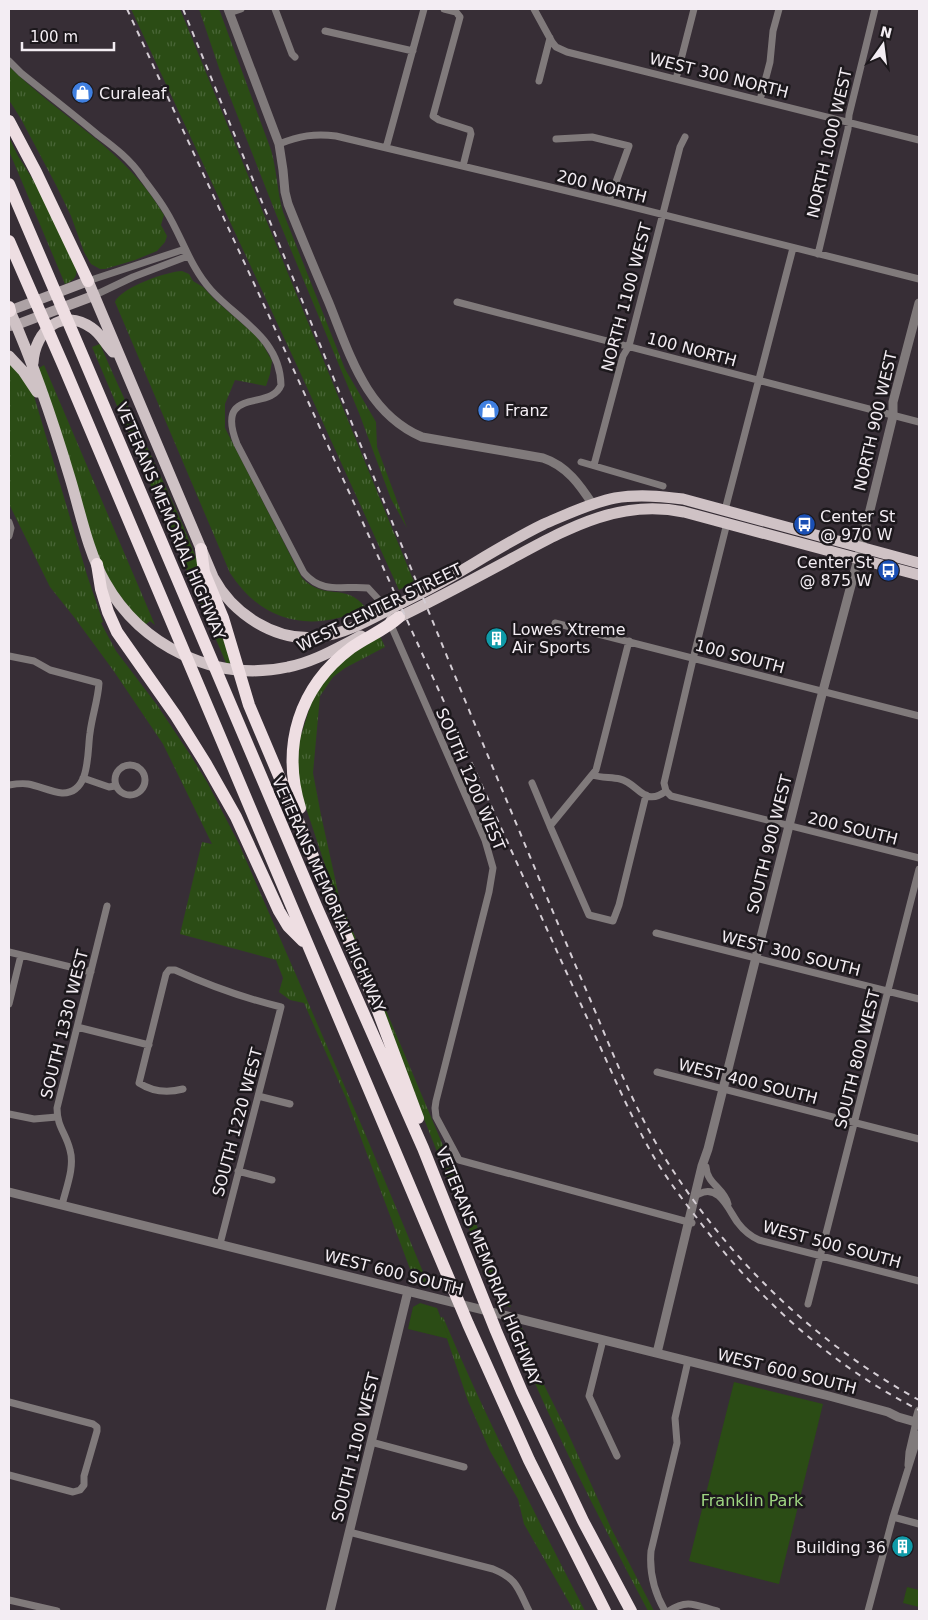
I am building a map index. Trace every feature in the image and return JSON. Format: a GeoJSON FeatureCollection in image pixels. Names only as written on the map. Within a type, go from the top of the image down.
{"type":"FeatureCollection","features":[{"type":"Feature","properties":{"kind":"highway"},"geometry":{"type":"LineString","coordinates":[[9,121],[36,172],[88,282]]}},
{"type":"Feature","properties":{"kind":"highway","name":"VETERANS MEMORIAL HIGHWAY"},"geometry":{"type":"LineString","coordinates":[[9,184],[263,783],[423,1148],[478,1290],[522,1392],[583,1521],[631,1611]]}},
{"type":"Feature","properties":{"kind":"highway"},"geometry":{"type":"LineString","coordinates":[[9,241],[468,1324],[529,1460],[604,1611]]}},
{"type":"Feature","properties":{"kind":"highway"},"geometry":{"type":"LineString","coordinates":[[201,549],[204,572],[223,618],[246,696],[375,1003],[419,1122],[423,1148]]}},
{"type":"Feature","properties":{"kind":"highway"},"geometry":{"type":"LineString","coordinates":[[97,564],[100,589],[117,632],[176,716],[206,764],[236,817],[284,919],[308,946]]}},
{"type":"Feature","properties":{"kind":"highway"},"geometry":{"type":"LineString","coordinates":[[318,868],[294,782],[292,756],[296,728],[309,695],[325,671],[368,630],[399,617]]}},
{"type":"Feature","properties":{"kind":"main road","name":"WEST CENTER STREET"},"geometry":{"type":"LineString","coordinates":[[368,630],[343,631],[320,637],[287,635],[264,627],[240,611],[223,593],[213,577],[88,282],[9,310],[13,325],[33,365],[97,564],[109,588],[133,621],[165,646],[202,663],[252,671],[279,669],[308,661],[368,630],[454,584],[570,528],[604,515],[645,509],[670,510],[727,523],[919,574]]}},
{"type":"Feature","properties":{"kind":"main road"},"geometry":{"type":"LineString","coordinates":[[13,325],[94,296]]}},
{"type":"Feature","properties":{"kind":"main road"},"geometry":{"type":"LineString","coordinates":[[33,365],[35,347],[40,336],[50,326],[65,320],[80,321],[92,328],[118,355]]}},
{"type":"Feature","properties":{"kind":"main road"},"geometry":{"type":"LineString","coordinates":[[9,356],[29,379],[51,417]]}},
{"type":"Feature","properties":{"kind":"main road"},"geometry":{"type":"LineString","coordinates":[[454,584],[515,549],[569,521],[589,513],[593,505],[615,498],[656,495],[683,499],[919,562]]}},
{"type":"Feature","properties":{"kind":"main road"},"geometry":{"type":"LineString","coordinates":[[593,505],[603,508],[657,504],[670,510]]}},
{"type":"Feature","properties":{"kind":"main road","name":"WEST CENTER STREET"},"geometry":{"type":"LineString","coordinates":[[399,617],[454,584]]}},
{"type":"Feature","properties":{"kind":"street"},"geometry":{"type":"LineString","coordinates":[[241,9],[228,11],[279,144],[288,204],[355,367],[370,395],[395,422],[406,430],[422,437],[553,461],[576,479],[593,505]]}},
{"type":"Feature","properties":{"kind":"street"},"geometry":{"type":"LineString","coordinates":[[275,9],[292,54],[295,57]]}},
{"type":"Feature","properties":{"kind":"street"},"geometry":{"type":"LineString","coordinates":[[386,148],[424,9]]}},
{"type":"Feature","properties":{"kind":"street"},"geometry":{"type":"LineString","coordinates":[[444,9],[456,12],[460,18],[433,116],[439,120],[470,130],[471,134],[463,166]]}},
{"type":"Feature","properties":{"kind":"street","name":"WEST 300 NORTH"},"geometry":{"type":"LineString","coordinates":[[534,9],[556,47],[567,52],[919,140]]}},
{"type":"Feature","properties":{"kind":"street"},"geometry":{"type":"LineString","coordinates":[[676,79],[694,9]]}},
{"type":"Feature","properties":{"kind":"street"},"geometry":{"type":"LineString","coordinates":[[760,100],[770,62],[773,31],[779,9]]}},
{"type":"Feature","properties":{"kind":"street","name":"NORTH 1000 WEST"},"geometry":{"type":"LineString","coordinates":[[818,254],[875,9]]}},
{"type":"Feature","properties":{"kind":"street"},"geometry":{"type":"LineString","coordinates":[[325,31],[413,51]]}},
{"type":"Feature","properties":{"kind":"street"},"geometry":{"type":"LineString","coordinates":[[539,81],[550,38]]}},
{"type":"Feature","properties":{"kind":"street"},"geometry":{"type":"LineString","coordinates":[[9,61],[141,174],[166,211],[187,253],[94,296]]}},
{"type":"Feature","properties":{"kind":"street","name":"200 NORTH"},"geometry":{"type":"LineString","coordinates":[[279,144],[305,134],[323,134],[609,201],[919,279]]}},
{"type":"Feature","properties":{"kind":"street"},"geometry":{"type":"LineString","coordinates":[[556,139],[592,137],[629,146],[609,201]]}},
{"type":"Feature","properties":{"kind":"street","name":"NORTH 1100 WEST"},"geometry":{"type":"LineString","coordinates":[[594,465],[623,356],[629,346],[680,147],[685,137]]}},
{"type":"Feature","properties":{"kind":"street"},"geometry":{"type":"LineString","coordinates":[[725,510],[793,248]]}},
{"type":"Feature","properties":{"kind":"street","name":"WEST CENTER STREET"},"geometry":{"type":"LineString","coordinates":[[88,282],[187,253]]}},
{"type":"Feature","properties":{"kind":"street","name":"SOUTH 1200 WEST"},"geometry":{"type":"LineString","coordinates":[[187,253],[198,273],[212,291],[248,322],[267,344],[279,369],[281,378],[280,389],[272,395],[240,404],[233,415],[232,424],[237,444],[304,573],[324,587],[368,588],[380,601],[485,840],[492,868],[489,892],[435,1108],[436,1117],[460,1160],[690,1222]]}},
{"type":"Feature","properties":{"kind":"street","name":"100 NORTH"},"geometry":{"type":"LineString","coordinates":[[457,302],[919,422]]}},
{"type":"Feature","properties":{"kind":"street","name":"NORTH 900 WEST"},"geometry":{"type":"LineString","coordinates":[[861,547],[893,416],[893,402],[919,303]]}},
{"type":"Feature","properties":{"kind":"street"},"geometry":{"type":"LineString","coordinates":[[581,462],[663,486]]}},
{"type":"Feature","properties":{"kind":"street"},"geometry":{"type":"LineString","coordinates":[[9,522],[11,528],[9,536]]}},
{"type":"Feature","properties":{"kind":"street"},"geometry":{"type":"LineString","coordinates":[[592,775],[603,778],[622,779],[642,794],[651,797],[661,795],[666,791],[664,783],[727,523]]}},
{"type":"Feature","properties":{"kind":"street","name":"SOUTH 900 WEST"},"geometry":{"type":"LineString","coordinates":[[657,1353],[681,1256],[686,1246],[703,1162],[708,1149],[861,547]]}},
{"type":"Feature","properties":{"kind":"street","name":"100 SOUTH"},"geometry":{"type":"LineString","coordinates":[[555,623],[919,716]]}},
{"type":"Feature","properties":{"kind":"street"},"geometry":{"type":"LineString","coordinates":[[550,826],[596,770],[629,642]]}},
{"type":"Feature","properties":{"kind":"street"},"geometry":{"type":"LineString","coordinates":[[9,656],[34,661],[50,670],[99,683],[90,733],[87,768],[78,787],[62,793],[27,784],[9,785]]}},
{"type":"Feature","properties":{"kind":"street"},"geometry":{"type":"LineString","coordinates":[[83,778],[115,786],[122,793],[131,795],[137,794],[142,790],[145,783],[144,773],[136,766],[126,766],[118,772],[115,786]]}},
{"type":"Feature","properties":{"kind":"street"},"geometry":{"type":"LineString","coordinates":[[532,783],[589,915],[613,921],[620,905],[646,795]]}},
{"type":"Feature","properties":{"kind":"street","name":"200 SOUTH"},"geometry":{"type":"LineString","coordinates":[[666,791],[670,796],[919,858]]}},
{"type":"Feature","properties":{"kind":"street","name":"SOUTH 800 WEST"},"geometry":{"type":"LineString","coordinates":[[808,1304],[919,869]]}},
{"type":"Feature","properties":{"kind":"street","name":"SOUTH 1330 WEST"},"geometry":{"type":"LineString","coordinates":[[62,1205],[70,1171],[71,1152],[58,1124],[57,1108],[107,906]]}},
{"type":"Feature","properties":{"kind":"street","name":"WEST 300 SOUTH"},"geometry":{"type":"LineString","coordinates":[[656,933],[919,1000]]}},
{"type":"Feature","properties":{"kind":"street"},"geometry":{"type":"LineString","coordinates":[[9,952],[91,972]]}},
{"type":"Feature","properties":{"kind":"street"},"geometry":{"type":"LineString","coordinates":[[9,1004],[21,955]]}},
{"type":"Feature","properties":{"kind":"street","name":"SOUTH 1220 WEST"},"geometry":{"type":"LineString","coordinates":[[149,1045],[166,974],[169,970],[175,970],[240,997],[281,1007],[220,1244]]}},
{"type":"Feature","properties":{"kind":"street"},"geometry":{"type":"LineString","coordinates":[[77,1027],[149,1045],[139,1083],[157,1091],[172,1092],[183,1089]]}},
{"type":"Feature","properties":{"kind":"street","name":"WEST 400 SOUTH"},"geometry":{"type":"LineString","coordinates":[[657,1072],[919,1139]]}},
{"type":"Feature","properties":{"kind":"street"},"geometry":{"type":"LineString","coordinates":[[258,1096],[290,1104]]}},
{"type":"Feature","properties":{"kind":"street"},"geometry":{"type":"LineString","coordinates":[[9,1114],[34,1119],[57,1117]]}},
{"type":"Feature","properties":{"kind":"street","name":"SOUTH 900 WEST"},"geometry":{"type":"LineString","coordinates":[[690,1222],[706,1167],[708,1149]]}},
{"type":"Feature","properties":{"kind":"street"},"geometry":{"type":"LineString","coordinates":[[706,1167],[709,1179],[723,1193],[729,1207]]}},
{"type":"Feature","properties":{"kind":"street"},"geometry":{"type":"LineString","coordinates":[[238,1171],[272,1180]]}},
{"type":"Feature","properties":{"kind":"street","name":"WEST 500 SOUTH"},"geometry":{"type":"LineString","coordinates":[[699,1194],[705,1191],[714,1192],[729,1207],[736,1221],[759,1240],[919,1281]]}},
{"type":"Feature","properties":{"kind":"street","name":"WEST 600 SOUTH"},"geometry":{"type":"LineString","coordinates":[[9,1192],[657,1353],[888,1412],[894,1416],[918,1418]]}},
{"type":"Feature","properties":{"kind":"street","name":"SOUTH 1100 WEST"},"geometry":{"type":"LineString","coordinates":[[330,1611],[408,1291]]}},
{"type":"Feature","properties":{"kind":"street"},"geometry":{"type":"LineString","coordinates":[[603,1340],[589,1396],[617,1456]]}},
{"type":"Feature","properties":{"kind":"street"},"geometry":{"type":"LineString","coordinates":[[665,1611],[653,1588],[651,1551],[677,1443],[674,1418],[688,1361]]}},
{"type":"Feature","properties":{"kind":"street"},"geometry":{"type":"LineString","coordinates":[[9,1402],[93,1424],[97,1427],[84,1476],[84,1485],[80,1490],[73,1492],[9,1476]]}},
{"type":"Feature","properties":{"kind":"street"},"geometry":{"type":"LineString","coordinates":[[908,1468],[909,1452],[918,1418]]}},
{"type":"Feature","properties":{"kind":"street"},"geometry":{"type":"LineString","coordinates":[[868,1611],[893,1517],[919,1434]]}},
{"type":"Feature","properties":{"kind":"street"},"geometry":{"type":"LineString","coordinates":[[371,1442],[464,1467]]}},
{"type":"Feature","properties":{"kind":"street"},"geometry":{"type":"LineString","coordinates":[[893,1517],[919,1524]]}},
{"type":"Feature","properties":{"kind":"street"},"geometry":{"type":"LineString","coordinates":[[349,1532],[504,1573],[515,1584],[529,1611]]}},
{"type":"Feature","properties":{"kind":"street"},"geometry":{"type":"LineString","coordinates":[[9,1600],[56,1611]]}},
{"type":"Feature","properties":{"kind":"street"},"geometry":{"type":"LineString","coordinates":[[669,1611],[688,1603],[717,1611]]}},
{"type":"Feature","properties":{"kind":"green space"},"geometry":{"type":"Polygon","coordinates":[[[131,9],[180,9],[414,582],[399,590],[299,370],[131,9]]]}},
{"type":"Feature","properties":{"kind":"green space"},"geometry":{"type":"Polygon","coordinates":[[[199,9],[219,9],[271,150],[283,212],[345,369],[376,422],[377,447],[407,528],[391,499],[359,413],[276,214],[221,74],[199,9]]]}},
{"type":"Feature","properties":{"kind":"green space"},"geometry":{"type":"Polygon","coordinates":[[[9,66],[29,85],[111,152],[148,191],[164,215],[161,225],[167,236],[165,242],[157,251],[105,269],[100,269],[91,264],[84,252],[71,216],[56,185],[9,100],[9,66]]]}},
{"type":"Feature","properties":{"kind":"green space"},"geometry":{"type":"Polygon","coordinates":[[[9,137],[18,156],[40,191],[76,268],[76,274],[70,282],[65,284],[9,151],[9,137]]]}},
{"type":"Feature","properties":{"kind":"green space"},"geometry":{"type":"Polygon","coordinates":[[[182,271],[189,274],[193,281],[203,287],[255,335],[272,361],[266,386],[235,380],[225,404],[225,428],[302,578],[310,585],[319,589],[350,595],[366,608],[346,616],[327,620],[308,621],[290,619],[258,604],[243,590],[230,573],[115,302],[126,291],[145,281],[182,271]]]}},
{"type":"Feature","properties":{"kind":"green space"},"geometry":{"type":"Polygon","coordinates":[[[100,344],[192,547],[232,663],[226,663],[92,347],[100,344]]]}},
{"type":"Feature","properties":{"kind":"green space"},"geometry":{"type":"Polygon","coordinates":[[[9,362],[20,372],[34,396],[87,575],[103,622],[101,623],[116,651],[157,705],[191,756],[207,782],[239,844],[426,1279],[429,1280],[432,1288],[412,1283],[413,1277],[346,1098],[304,1003],[290,1000],[279,992],[283,978],[276,960],[180,934],[202,842],[212,844],[163,744],[113,670],[50,587],[9,504],[9,362]]]}},
{"type":"Feature","properties":{"kind":"green space"},"geometry":{"type":"Polygon","coordinates":[[[44,365],[155,625],[150,621],[145,625],[133,613],[109,581],[97,553],[39,368],[44,365]]]}},
{"type":"Feature","properties":{"kind":"green space"},"geometry":{"type":"Polygon","coordinates":[[[380,636],[385,647],[345,668],[333,677],[320,696],[313,773],[321,815],[340,901],[511,1307],[499,1305],[495,1296],[497,1295],[445,1172],[331,883],[301,793],[297,772],[299,742],[312,700],[329,674],[353,652],[380,636]]]}},
{"type":"Feature","properties":{"kind":"green space"},"geometry":{"type":"Polygon","coordinates":[[[420,1303],[437,1308],[449,1339],[408,1329],[413,1307],[420,1303]]]}},
{"type":"Feature","properties":{"kind":"green space"},"geometry":{"type":"Polygon","coordinates":[[[443,1317],[493,1428],[585,1611],[574,1611],[524,1524],[518,1499],[490,1451],[468,1401],[440,1318],[443,1317]]]}},
{"type":"Feature","properties":{"kind":"green space"},"geometry":{"type":"Polygon","coordinates":[[[508,1325],[522,1328],[533,1363],[567,1431],[611,1528],[654,1611],[648,1611],[594,1508],[560,1438],[513,1332],[510,1331],[508,1325]]]}},
{"type":"Feature","properties":{"kind":"green space","name":"Franklin Park"},"geometry":{"type":"Polygon","coordinates":[[[734,1382],[823,1404],[779,1584],[689,1561],[734,1382]]]}},
{"type":"Feature","properties":{"kind":"green space"},"geometry":{"type":"Polygon","coordinates":[[[907,1587],[919,1590],[919,1607],[903,1603],[907,1587]]]}},
{"type":"Feature","properties":{"kind":"railway"},"geometry":{"type":"LineString","coordinates":[[127,9],[282,344],[617,1084],[650,1150],[691,1211],[744,1275],[770,1302],[797,1327],[855,1372],[919,1410]]}},
{"type":"Feature","properties":{"kind":"railway"},"geometry":{"type":"LineString","coordinates":[[183,9],[487,754],[617,1063],[647,1126],[670,1166],[721,1236],[780,1299],[846,1354],[919,1400]]}},
{"type":"Feature","properties":{"kind":"place","name":"Curaleaf"},"geometry":{"type":"Point","coordinates":[83,93]}},
{"type":"Feature","properties":{"kind":"place","name":"Franz"},"geometry":{"type":"Point","coordinates":[489,410]}},
{"type":"Feature","properties":{"kind":"place","name":"Center St @ 970 W"},"geometry":{"type":"Point","coordinates":[804,525]}},
{"type":"Feature","properties":{"kind":"place","name":"Center St @ 875 W"},"geometry":{"type":"Point","coordinates":[888,571]}},
{"type":"Feature","properties":{"kind":"place","name":"Lowes Xtreme Air Sports"},"geometry":{"type":"Point","coordinates":[496,638]}},
{"type":"Feature","properties":{"kind":"place","name":"Building 36"},"geometry":{"type":"Point","coordinates":[902,1547]}}]}
